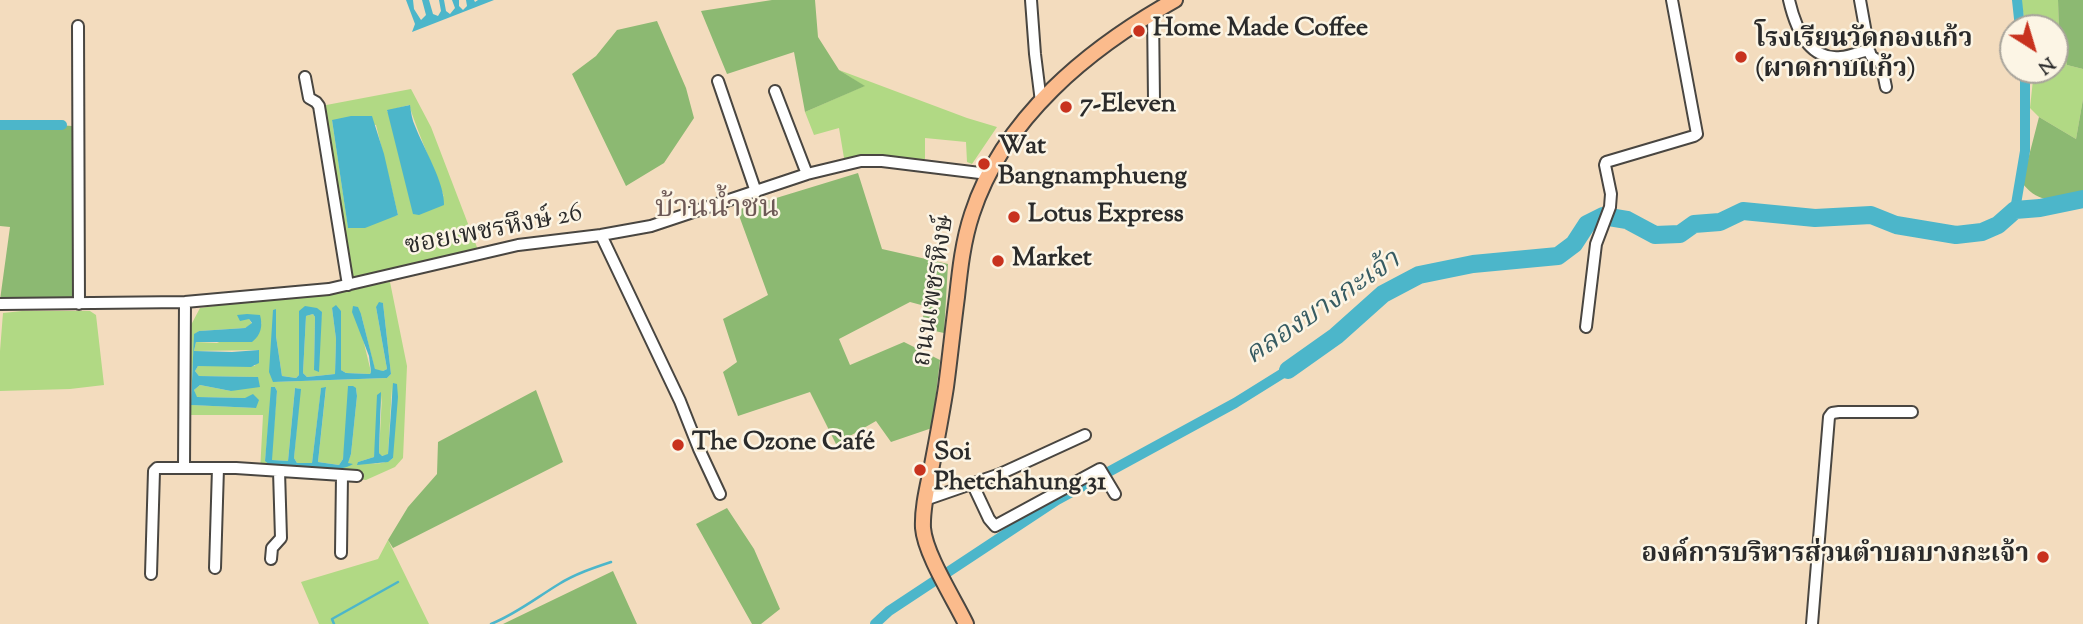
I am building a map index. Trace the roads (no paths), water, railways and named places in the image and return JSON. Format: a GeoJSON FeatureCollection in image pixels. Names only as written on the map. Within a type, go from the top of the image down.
{"type":"FeatureCollection","features":[{"type":"Feature","properties":{"kind":"main road","name":"ถนนเพชรหึงษ์"},"geometry":{"type":"LineString","coordinates":[[966,624],[932,556],[923,529],[925,500],[941,421],[962,252],[971,215],[988,174],[1013,134],[1058,84],[1096,52],[1175,0]]}},
{"type":"Feature","properties":{"kind":"street"},"geometry":{"type":"LineString","coordinates":[[1031,0],[1041,102]]}},
{"type":"Feature","properties":{"kind":"street"},"geometry":{"type":"LineString","coordinates":[[1586,327],[1597,244],[1611,194],[1606,162],[1697,134],[1672,0]]}},
{"type":"Feature","properties":{"kind":"street"},"geometry":{"type":"LineString","coordinates":[[1789,0],[1796,26],[1815,51],[1828,57],[1841,57],[1869,50]]}},
{"type":"Feature","properties":{"kind":"street"},"geometry":{"type":"LineString","coordinates":[[1860,0],[1871,57],[1881,63],[1886,87]]}},
{"type":"Feature","properties":{"kind":"street"},"geometry":{"type":"LineString","coordinates":[[1153,12],[1154,100]]}},
{"type":"Feature","properties":{"kind":"street"},"geometry":{"type":"LineString","coordinates":[[78,26],[79,304]]}},
{"type":"Feature","properties":{"kind":"street"},"geometry":{"type":"LineString","coordinates":[[305,77],[309,98],[319,106],[348,285]]}},
{"type":"Feature","properties":{"kind":"street"},"geometry":{"type":"LineString","coordinates":[[718,81],[756,192]]}},
{"type":"Feature","properties":{"kind":"street"},"geometry":{"type":"LineString","coordinates":[[775,91],[807,174]]}},
{"type":"Feature","properties":{"kind":"street","name":"ซอยเพชรหึงษ์ 26"},"geometry":{"type":"LineString","coordinates":[[0,304],[185,302],[329,289],[518,245],[651,226],[807,174],[861,161],[882,161],[988,174]]}},
{"type":"Feature","properties":{"kind":"street"},"geometry":{"type":"LineString","coordinates":[[601,235],[680,401],[720,494]]}},
{"type":"Feature","properties":{"kind":"street"},"geometry":{"type":"LineString","coordinates":[[184,467],[185,302]]}},
{"type":"Feature","properties":{"kind":"street"},"geometry":{"type":"LineString","coordinates":[[1812,624],[1829,417],[1832,413],[1839,412],[1912,412]]}},
{"type":"Feature","properties":{"kind":"street"},"geometry":{"type":"LineString","coordinates":[[925,500],[973,485],[1085,435]]}},
{"type":"Feature","properties":{"kind":"street"},"geometry":{"type":"LineString","coordinates":[[151,574],[154,471],[160,467],[357,476]]}},
{"type":"Feature","properties":{"kind":"street"},"geometry":{"type":"LineString","coordinates":[[215,568],[218,468]]}},
{"type":"Feature","properties":{"kind":"street"},"geometry":{"type":"LineString","coordinates":[[973,485],[995,526],[1096,470],[1102,470],[1115,494]]}},
{"type":"Feature","properties":{"kind":"street"},"geometry":{"type":"LineString","coordinates":[[271,559],[272,548],[281,538],[279,471]]}},
{"type":"Feature","properties":{"kind":"street"},"geometry":{"type":"LineString","coordinates":[[341,553],[342,475]]}},
{"type":"Feature","properties":{"kind":"water"},"geometry":{"type":"Polygon","coordinates":[[[406,0],[413,0],[414,9],[421,20],[426,15],[422,0],[429,0],[433,14],[438,16],[441,11],[439,0],[444,0],[446,11],[450,14],[455,8],[452,0],[459,0],[459,6],[463,10],[467,6],[466,0],[494,0],[412,32],[415,24],[406,0]]]}},
{"type":"Feature","properties":{"kind":"water"},"geometry":{"type":"Polygon","coordinates":[[[410,105],[414,124],[441,186],[444,205],[419,215],[413,214],[387,110],[410,105]]]}},
{"type":"Feature","properties":{"kind":"water"},"geometry":{"type":"Polygon","coordinates":[[[372,116],[398,215],[365,228],[348,228],[332,120],[372,116]]]}},
{"type":"Feature","properties":{"kind":"water"},"geometry":{"type":"Polygon","coordinates":[[[379,302],[383,303],[391,374],[387,378],[273,382],[269,372],[273,310],[276,309],[276,336],[282,376],[296,378],[299,375],[299,311],[305,306],[317,308],[322,312],[319,372],[314,370],[315,317],[313,314],[306,316],[303,373],[307,377],[335,374],[336,339],[332,308],[336,305],[341,311],[341,370],[346,373],[371,372],[369,356],[352,312],[353,306],[358,307],[361,314],[375,369],[387,369],[376,307],[379,302]]]}},
{"type":"Feature","properties":{"kind":"water"},"geometry":{"type":"Polygon","coordinates":[[[237,315],[260,315],[261,319],[259,333],[252,342],[196,342],[194,351],[259,350],[259,363],[251,367],[198,366],[195,371],[199,376],[258,377],[260,387],[231,391],[200,385],[194,390],[197,397],[245,398],[253,394],[259,400],[256,408],[191,405],[194,334],[199,331],[245,328],[252,323],[249,319],[240,321],[237,315]]]}},
{"type":"Feature","properties":{"kind":"water"},"geometry":{"type":"Polygon","coordinates":[[[393,383],[397,384],[398,397],[393,458],[388,462],[357,465],[358,462],[374,457],[377,395],[381,392],[379,453],[382,456],[388,454],[393,383]]]}},
{"type":"Feature","properties":{"kind":"water"},"geometry":{"type":"Polygon","coordinates":[[[348,386],[356,388],[357,396],[348,463],[353,464],[336,469],[314,470],[271,466],[265,461],[271,387],[275,387],[277,391],[272,460],[288,461],[295,388],[301,389],[294,458],[297,463],[312,463],[321,388],[326,387],[318,462],[339,465],[343,459],[348,386]]]}},
{"type":"Feature","properties":{"kind":"waterway"},"geometry":{"type":"LineString","coordinates":[[2017,0],[2018,14]]}},
{"type":"Feature","properties":{"kind":"waterway"},"geometry":{"type":"LineString","coordinates":[[2015,210],[2025,151],[2025,84]]}},
{"type":"Feature","properties":{"kind":"waterway"},"geometry":{"type":"LineString","coordinates":[[0,125],[62,125]]}},
{"type":"Feature","properties":{"kind":"waterway","name":"คลองบางกะเจ้า"},"geometry":{"type":"LineString","coordinates":[[1288,370],[1336,336],[1383,294],[1419,275],[1473,264],[1558,256],[1574,244],[1587,224],[1603,216],[1627,220],[1655,235],[1680,234],[1694,224],[1720,222],[1743,211],[1815,218],[1871,215],[1896,225],[1956,235],[1982,232],[1998,225],[2015,210],[2083,199]]}},
{"type":"Feature","properties":{"kind":"waterway","name":"คลองบางกะเจ้า"},"geometry":{"type":"LineString","coordinates":[[875,624],[889,611],[1057,500],[1235,403],[1288,370]]}},
{"type":"Feature","properties":{"kind":"waterway"},"geometry":{"type":"LineString","coordinates":[[491,624],[571,577],[611,562]]}},
{"type":"Feature","properties":{"kind":"waterway"},"geometry":{"type":"LineString","coordinates":[[334,624],[332,619],[398,582]]}},
{"type":"Feature","properties":{"kind":"place","name":"Home Made Coffee"},"geometry":{"type":"Point","coordinates":[1139,31]}},
{"type":"Feature","properties":{"kind":"place","name":"โรงเรียนวัดกองแก้ว (ผาดกาบแก้ว)"},"geometry":{"type":"Point","coordinates":[1741,57]}},
{"type":"Feature","properties":{"kind":"place","name":"7-Eleven"},"geometry":{"type":"Point","coordinates":[1066,107]}},
{"type":"Feature","properties":{"kind":"place","name":"Wat Bangnamphueng"},"geometry":{"type":"Point","coordinates":[984,164]}},
{"type":"Feature","properties":{"kind":"place","name":"Lotus Express"},"geometry":{"type":"Point","coordinates":[1014,217]}},
{"type":"Feature","properties":{"kind":"place","name":"Market"},"geometry":{"type":"Point","coordinates":[998,261]}},
{"type":"Feature","properties":{"kind":"place","name":"The Ozone Café"},"geometry":{"type":"Point","coordinates":[678,445]}},
{"type":"Feature","properties":{"kind":"place","name":"Soi Phetchahung 31"},"geometry":{"type":"Point","coordinates":[920,470]}},
{"type":"Feature","properties":{"kind":"place","name":"องค์การบริหารส่วนตำบลบางกะเจ้า"},"geometry":{"type":"Point","coordinates":[2043,557]}},
{"type":"Feature","properties":{"kind":"district","name":"บ้านน้ำชน"},"geometry":{"type":"Point","coordinates":[717,211]}}]}
